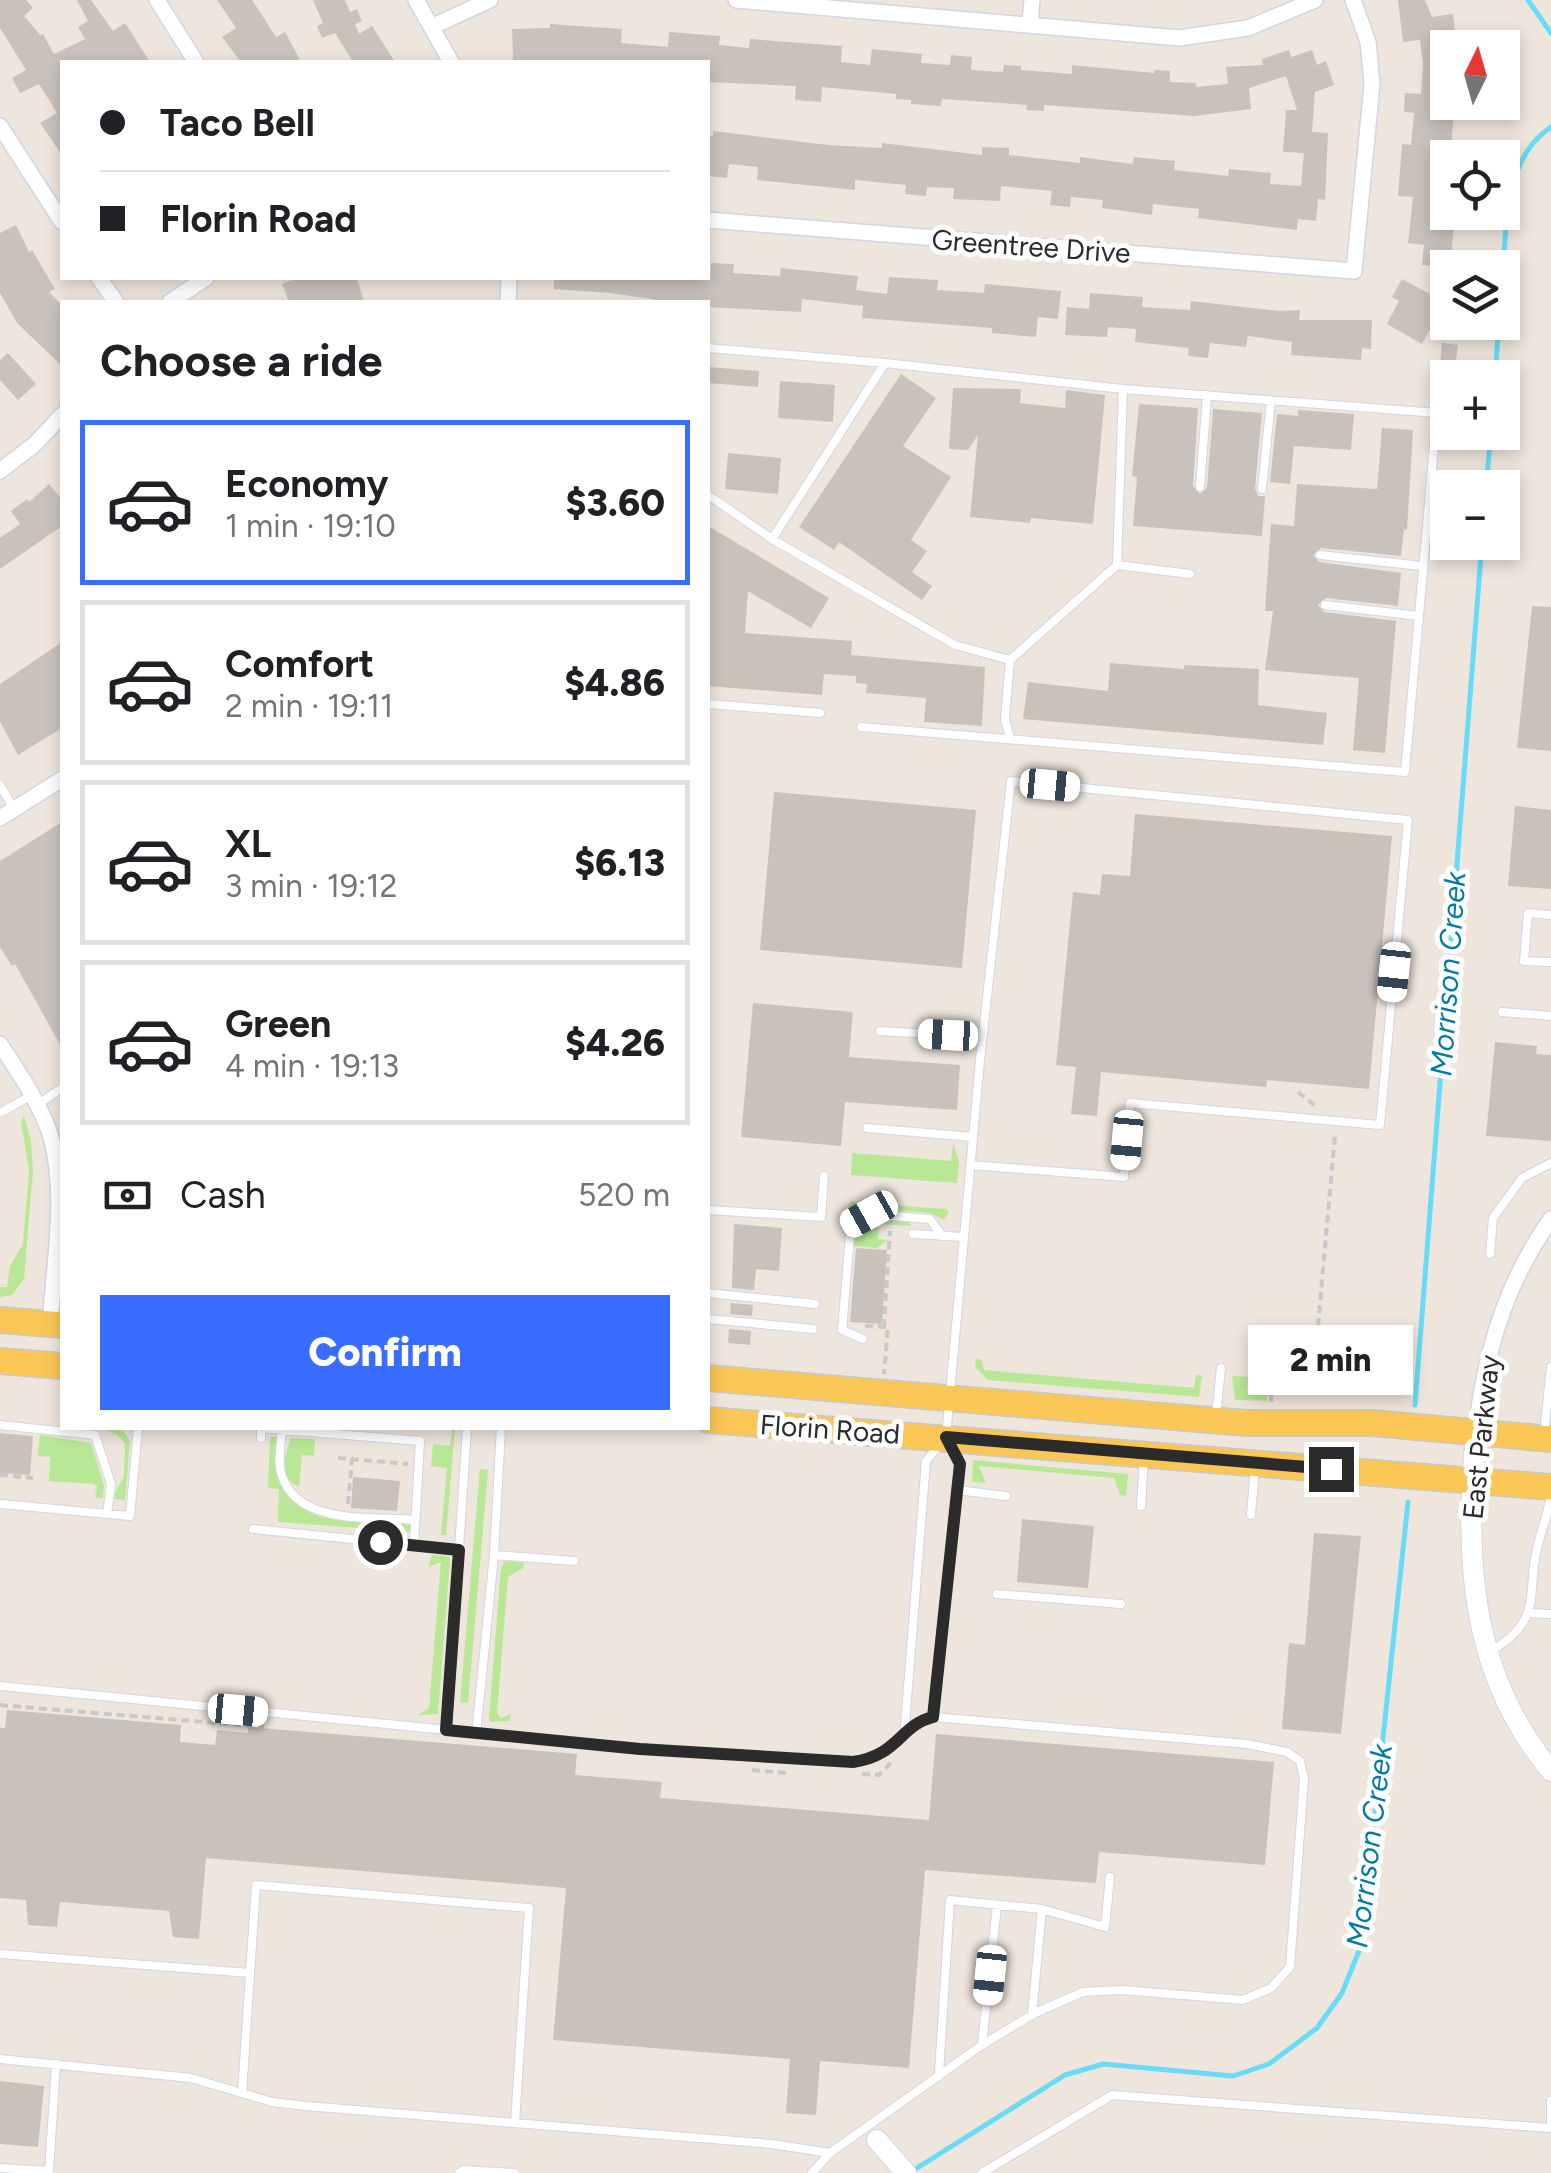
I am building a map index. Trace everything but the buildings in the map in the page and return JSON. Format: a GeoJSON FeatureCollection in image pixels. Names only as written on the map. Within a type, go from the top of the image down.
{"type":"FeatureCollection","features":[{"type":"Feature","properties":{"kind":"main road"},"geometry":{"type":"LineString","coordinates":[[0,1320],[56,1324]]}},
{"type":"Feature","properties":{"kind":"main road"},"geometry":{"type":"LineString","coordinates":[[0,1361],[60,1366]]}},
{"type":"Feature","properties":{"kind":"main road","name":"Florin Road"},"geometry":{"type":"LineString","coordinates":[[710,1378],[1216,1420],[1372,1423],[1548,1439]]}},
{"type":"Feature","properties":{"kind":"main road","name":"Florin Road"},"geometry":{"type":"LineString","coordinates":[[710,1420],[1551,1488]]}},
{"type":"Feature","properties":{"kind":"street"},"geometry":{"type":"LineString","coordinates":[[157,0],[195,60]]}},
{"type":"Feature","properties":{"kind":"street"},"geometry":{"type":"LineString","coordinates":[[416,0],[450,60]]}},
{"type":"Feature","properties":{"kind":"street"},"geometry":{"type":"LineString","coordinates":[[431,27],[490,0]]}},
{"type":"Feature","properties":{"kind":"street"},"geometry":{"type":"LineString","coordinates":[[736,0],[1156,37],[1202,36],[1259,25],[1316,0]]}},
{"type":"Feature","properties":{"kind":"street"},"geometry":{"type":"LineString","coordinates":[[1030,23],[1032,0]]}},
{"type":"Feature","properties":{"kind":"street","name":"Greentree Drive"},"geometry":{"type":"LineString","coordinates":[[710,220],[1354,271],[1372,84],[1368,42],[1352,0]]}},
{"type":"Feature","properties":{"kind":"street"},"geometry":{"type":"LineString","coordinates":[[0,126],[60,219]]}},
{"type":"Feature","properties":{"kind":"street"},"geometry":{"type":"LineString","coordinates":[[173,300],[203,280]]}},
{"type":"Feature","properties":{"kind":"street"},"geometry":{"type":"LineString","coordinates":[[0,471],[35,444],[60,417]]}},
{"type":"Feature","properties":{"kind":"street"},"geometry":{"type":"LineString","coordinates":[[7,814],[60,780]]}},
{"type":"Feature","properties":{"kind":"street"},"geometry":{"type":"LineString","coordinates":[[0,1044],[35,1100],[59,1162],[56,1324]]}},
{"type":"Feature","properties":{"kind":"street","name":"East Parkway"},"geometry":{"type":"LineString","coordinates":[[1551,1220],[1519,1272],[1489,1351],[1476,1432],[1470,1534],[1479,1621],[1498,1688],[1513,1718],[1551,1771]]}},
{"type":"Feature","properties":{"kind":"street"},"geometry":{"type":"LineString","coordinates":[[871,2132],[906,2173]]}},
{"type":"Feature","properties":{"kind":"lane"},"geometry":{"type":"LineString","coordinates":[[710,348],[1123,389],[1437,413],[1404,772],[861,726]]}},
{"type":"Feature","properties":{"kind":"lane"},"geometry":{"type":"LineString","coordinates":[[772,539],[886,363]]}},
{"type":"Feature","properties":{"kind":"lane"},"geometry":{"type":"LineString","coordinates":[[1010,738],[1005,719],[1010,660],[1117,565],[1123,389]]}},
{"type":"Feature","properties":{"kind":"lane"},"geometry":{"type":"LineString","coordinates":[[1200,487],[1207,395]]}},
{"type":"Feature","properties":{"kind":"lane"},"geometry":{"type":"LineString","coordinates":[[1262,489],[1271,400]]}},
{"type":"Feature","properties":{"kind":"lane"},"geometry":{"type":"LineString","coordinates":[[710,496],[772,539],[954,644],[1010,660]]}},
{"type":"Feature","properties":{"kind":"lane"},"geometry":{"type":"LineString","coordinates":[[1320,555],[1422,566]]}},
{"type":"Feature","properties":{"kind":"lane"},"geometry":{"type":"LineString","coordinates":[[1117,565],[1190,574]]}},
{"type":"Feature","properties":{"kind":"lane"},"geometry":{"type":"LineString","coordinates":[[1325,605],[1418,616]]}},
{"type":"Feature","properties":{"kind":"lane"},"geometry":{"type":"LineString","coordinates":[[710,704],[820,712]]}},
{"type":"Feature","properties":{"kind":"lane"},"geometry":{"type":"LineString","coordinates":[[933,1717],[960,1464],[946,1437],[982,1037],[1011,781],[1408,820],[1380,1125],[1130,1103],[1124,1177],[971,1165]]}},
{"type":"Feature","properties":{"kind":"lane"},"geometry":{"type":"LineString","coordinates":[[0,785],[7,814]]}},
{"type":"Feature","properties":{"kind":"lane"},"geometry":{"type":"LineString","coordinates":[[1551,915],[1528,913],[1524,961],[1551,962]]}},
{"type":"Feature","properties":{"kind":"lane"},"geometry":{"type":"LineString","coordinates":[[1502,1012],[1551,1016]]}},
{"type":"Feature","properties":{"kind":"lane"},"geometry":{"type":"LineString","coordinates":[[880,1030],[982,1037]]}},
{"type":"Feature","properties":{"kind":"lane"},"geometry":{"type":"LineString","coordinates":[[2,1112],[60,1089]]}},
{"type":"Feature","properties":{"kind":"lane"},"geometry":{"type":"LineString","coordinates":[[868,1128],[973,1137]]}},
{"type":"Feature","properties":{"kind":"lane"},"geometry":{"type":"LineString","coordinates":[[1490,1254],[1493,1218],[1522,1178],[1551,1163]]}},
{"type":"Feature","properties":{"kind":"lane"},"geometry":{"type":"LineString","coordinates":[[710,1210],[821,1217],[824,1176]]}},
{"type":"Feature","properties":{"kind":"lane"},"geometry":{"type":"LineString","coordinates":[[863,1339],[842,1330],[851,1224],[869,1214],[930,1219],[942,1236]]}},
{"type":"Feature","properties":{"kind":"lane"},"geometry":{"type":"LineString","coordinates":[[913,1234],[964,1237]]}},
{"type":"Feature","properties":{"kind":"lane"},"geometry":{"type":"LineString","coordinates":[[710,1293],[814,1304]]}},
{"type":"Feature","properties":{"kind":"lane"},"geometry":{"type":"LineString","coordinates":[[710,1319],[813,1330]]}},
{"type":"Feature","properties":{"kind":"lane"},"geometry":{"type":"LineString","coordinates":[[955,1346],[968,1348]]}},
{"type":"Feature","properties":{"kind":"lane"},"geometry":{"type":"LineString","coordinates":[[1548,1439],[1551,1367]]}},
{"type":"Feature","properties":{"kind":"lane"},"geometry":{"type":"LineString","coordinates":[[1216,1420],[1221,1368]]}},
{"type":"Feature","properties":{"kind":"lane"},"geometry":{"type":"LineString","coordinates":[[0,1425],[95,1435],[110,1484],[107,1514]]}},
{"type":"Feature","properties":{"kind":"lane"},"geometry":{"type":"LineString","coordinates":[[0,1504],[130,1516],[138,1430]]}},
{"type":"Feature","properties":{"kind":"lane"},"geometry":{"type":"LineString","coordinates":[[261,1430],[261,1438]]}},
{"type":"Feature","properties":{"kind":"lane"},"geometry":{"type":"LineString","coordinates":[[282,1430],[280,1474],[299,1502],[321,1512],[415,1520]]}},
{"type":"Feature","properties":{"kind":"lane"},"geometry":{"type":"LineString","coordinates":[[294,1430],[420,1441],[414,1544]]}},
{"type":"Feature","properties":{"kind":"lane"},"geometry":{"type":"LineString","coordinates":[[446,1730],[468,1430]]}},
{"type":"Feature","properties":{"kind":"lane"},"geometry":{"type":"LineString","coordinates":[[476,1734],[502,1430]]}},
{"type":"Feature","properties":{"kind":"lane"},"geometry":{"type":"LineString","coordinates":[[904,1737],[926,1461],[946,1437]]}},
{"type":"Feature","properties":{"kind":"lane"},"geometry":{"type":"LineString","coordinates":[[1140,1506],[1145,1454]]}},
{"type":"Feature","properties":{"kind":"lane"},"geometry":{"type":"LineString","coordinates":[[1251,1515],[1255,1464]]}},
{"type":"Feature","properties":{"kind":"lane"},"geometry":{"type":"LineString","coordinates":[[1487,1654],[1516,1637],[1530,1613],[1551,1488]]}},
{"type":"Feature","properties":{"kind":"lane"},"geometry":{"type":"LineString","coordinates":[[957,1490],[1006,1496]]}},
{"type":"Feature","properties":{"kind":"lane"},"geometry":{"type":"LineString","coordinates":[[253,1529],[459,1550]]}},
{"type":"Feature","properties":{"kind":"lane"},"geometry":{"type":"LineString","coordinates":[[1540,1536],[1551,1537]]}},
{"type":"Feature","properties":{"kind":"lane"},"geometry":{"type":"LineString","coordinates":[[494,1555],[574,1561]]}},
{"type":"Feature","properties":{"kind":"lane"},"geometry":{"type":"LineString","coordinates":[[997,1594],[1120,1604]]}},
{"type":"Feature","properties":{"kind":"lane"},"geometry":{"type":"LineString","coordinates":[[1530,1613],[1551,1614]]}},
{"type":"Feature","properties":{"kind":"lane"},"geometry":{"type":"LineString","coordinates":[[0,1686],[640,1749],[853,1762],[882,1754],[920,1720],[933,1717],[1247,1744],[1287,1752],[1300,1761],[1304,1778],[1290,1967],[1271,1988],[1243,2000],[1122,1990],[1083,1992],[1032,2015],[939,2073],[871,2132],[830,2153],[812,2173]]}},
{"type":"Feature","properties":{"kind":"lane"},"geometry":{"type":"LineString","coordinates":[[939,2073],[950,1900],[1042,1908],[1106,1927],[1110,1877]]}},
{"type":"Feature","properties":{"kind":"lane"},"geometry":{"type":"LineString","coordinates":[[242,2093],[256,1885],[529,1908],[514,2122]]}},
{"type":"Feature","properties":{"kind":"lane"},"geometry":{"type":"LineString","coordinates":[[982,2046],[997,1905]]}},
{"type":"Feature","properties":{"kind":"lane"},"geometry":{"type":"LineString","coordinates":[[1032,2015],[1042,1908]]}},
{"type":"Feature","properties":{"kind":"lane"},"geometry":{"type":"LineString","coordinates":[[0,1954],[250,1973]]}},
{"type":"Feature","properties":{"kind":"lane"},"geometry":{"type":"LineString","coordinates":[[0,2059],[191,2078],[272,2102],[306,2106],[772,2144],[830,2153]]}},
{"type":"Feature","properties":{"kind":"lane"},"geometry":{"type":"LineString","coordinates":[[0,2168],[49,2172],[56,2064]]}},
{"type":"Feature","properties":{"kind":"lane"},"geometry":{"type":"LineString","coordinates":[[982,2173],[1112,2095],[1550,2128],[1551,2101]]}},
{"type":"Feature","properties":{"kind":"lane"},"geometry":{"type":"LineString","coordinates":[[459,2173],[515,2173]]}},
{"type":"Feature","properties":{"kind":"path"},"geometry":{"type":"LineString","coordinates":[[1271,1405],[1272,1379],[1316,1360],[1336,1130],[1314,1102],[1298,1092]]}},
{"type":"Feature","properties":{"kind":"path"},"geometry":{"type":"LineString","coordinates":[[884,1327],[890,1230]]}},
{"type":"Feature","properties":{"kind":"path"},"geometry":{"type":"LineString","coordinates":[[850,1325],[888,1327],[884,1374]]}},
{"type":"Feature","properties":{"kind":"path"},"geometry":{"type":"LineString","coordinates":[[338,1458],[408,1464]]}},
{"type":"Feature","properties":{"kind":"path"},"geometry":{"type":"LineString","coordinates":[[348,1507],[352,1459]]}},
{"type":"Feature","properties":{"kind":"path"},"geometry":{"type":"LineString","coordinates":[[382,1474],[383,1461]]}},
{"type":"Feature","properties":{"kind":"path"},"geometry":{"type":"LineString","coordinates":[[0,1475],[33,1478]]}},
{"type":"Feature","properties":{"kind":"green space"},"geometry":{"type":"Polygon","coordinates":[[[24,1116],[33,1170],[24,1279],[12,1295],[0,1297],[0,1287],[7,1287],[10,1266],[23,1244],[29,1171],[21,1121],[24,1116]]]}},
{"type":"Feature","properties":{"kind":"green space"},"geometry":{"type":"Polygon","coordinates":[[[953,1143],[959,1161],[957,1183],[851,1175],[852,1153],[951,1161],[953,1143]]]}},
{"type":"Feature","properties":{"kind":"green space"},"geometry":{"type":"Polygon","coordinates":[[[850,1202],[949,1212],[944,1220],[931,1213],[858,1207],[848,1222],[850,1202]]]}},
{"type":"Feature","properties":{"kind":"green space"},"geometry":{"type":"Polygon","coordinates":[[[868,1218],[910,1222],[911,1226],[879,1224],[878,1239],[888,1240],[877,1248],[854,1246],[857,1229],[868,1218]]]}},
{"type":"Feature","properties":{"kind":"green space"},"geometry":{"type":"Polygon","coordinates":[[[976,1359],[982,1360],[984,1370],[1194,1388],[1196,1375],[1202,1376],[1199,1397],[988,1380],[975,1367],[976,1359]]]}},
{"type":"Feature","properties":{"kind":"green space"},"geometry":{"type":"Polygon","coordinates":[[[1232,1376],[1248,1377],[1247,1393],[1268,1394],[1267,1401],[1235,1400],[1232,1376]]]}},
{"type":"Feature","properties":{"kind":"green space"},"geometry":{"type":"Polygon","coordinates":[[[104,1430],[123,1431],[130,1440],[125,1500],[115,1499],[114,1495],[124,1476],[125,1444],[117,1435],[104,1430]]]}},
{"type":"Feature","properties":{"kind":"green space"},"geometry":{"type":"Polygon","coordinates":[[[455,1430],[446,1535],[441,1535],[447,1468],[431,1466],[433,1444],[450,1446],[455,1430]]]}},
{"type":"Feature","properties":{"kind":"green space"},"geometry":{"type":"Polygon","coordinates":[[[40,1435],[91,1443],[104,1486],[103,1498],[95,1497],[94,1484],[49,1481],[50,1457],[38,1456],[40,1435]]]}},
{"type":"Feature","properties":{"kind":"green space"},"geometry":{"type":"Polygon","coordinates":[[[270,1437],[277,1437],[278,1468],[286,1490],[299,1505],[336,1520],[412,1525],[411,1532],[278,1522],[279,1489],[268,1488],[270,1437]]]}},
{"type":"Feature","properties":{"kind":"green space"},"geometry":{"type":"Polygon","coordinates":[[[291,1438],[315,1439],[314,1456],[302,1455],[299,1487],[286,1472],[291,1438]]]}},
{"type":"Feature","properties":{"kind":"green space"},"geometry":{"type":"Polygon","coordinates":[[[973,1460],[1128,1474],[1126,1496],[1120,1495],[1114,1478],[979,1466],[986,1483],[972,1482],[973,1460]]]}},
{"type":"Feature","properties":{"kind":"green space"},"geometry":{"type":"Polygon","coordinates":[[[480,1469],[488,1470],[468,1703],[460,1702],[480,1469]]]}},
{"type":"Feature","properties":{"kind":"green space"},"geometry":{"type":"Polygon","coordinates":[[[432,1555],[449,1556],[450,1560],[438,1714],[418,1715],[429,1708],[441,1562],[428,1567],[432,1555]]]}},
{"type":"Feature","properties":{"kind":"green space"},"geometry":{"type":"Polygon","coordinates":[[[505,1561],[524,1563],[523,1568],[508,1577],[497,1713],[501,1718],[511,1714],[510,1721],[491,1722],[501,1567],[505,1561]]]}},
{"type":"Feature","properties":{"kind":"waterway"},"geometry":{"type":"LineString","coordinates":[[1528,0],[1551,33]]}},
{"type":"Feature","properties":{"kind":"waterway","name":"Morrison Creek"},"geometry":{"type":"LineString","coordinates":[[1505,250],[1515,177],[1535,141],[1551,127]]}},
{"type":"Feature","properties":{"kind":"waterway","name":"Morrison Creek"},"geometry":{"type":"LineString","coordinates":[[1496,360],[1498,340]]}},
{"type":"Feature","properties":{"kind":"waterway","name":"Morrison Creek"},"geometry":{"type":"LineString","coordinates":[[1488,470],[1489,450]]}},
{"type":"Feature","properties":{"kind":"waterway","name":"Morrison Creek"},"geometry":{"type":"LineString","coordinates":[[1415,1405],[1481,560]]}},
{"type":"Feature","properties":{"kind":"waterway","name":"Morrison Creek"},"geometry":{"type":"LineString","coordinates":[[909,2173],[1065,2075],[1103,2064],[1233,2076],[1269,2064],[1317,2028],[1342,1993],[1361,1946],[1408,1502]]}},
{"type":"Feature","properties":{"kind":"route"},"geometry":{"type":"LineString","coordinates":[[380,1542],[459,1550],[446,1730],[640,1749],[853,1762],[882,1754],[920,1720],[933,1717],[960,1464],[946,1437],[1331,1469]]}}]}
